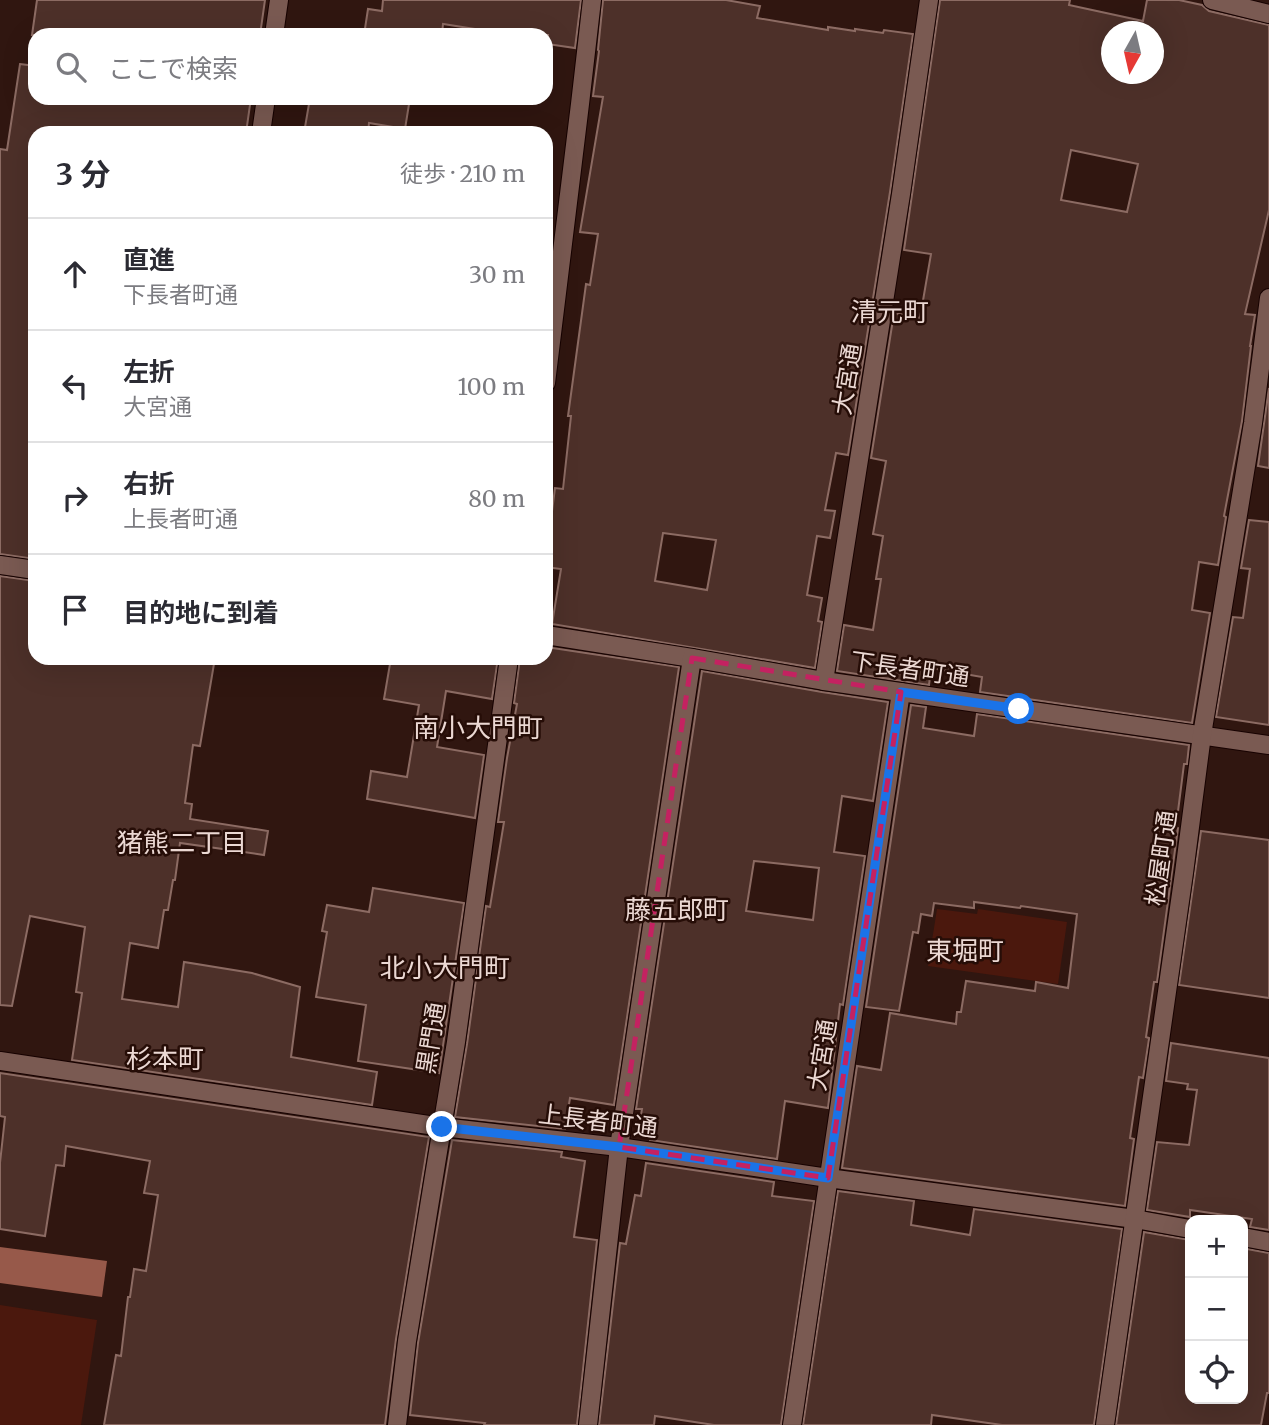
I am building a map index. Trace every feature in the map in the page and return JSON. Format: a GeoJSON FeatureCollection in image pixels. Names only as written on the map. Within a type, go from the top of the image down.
{"type":"FeatureCollection","features":[{"type":"Feature","properties":{"kind":"street"},"geometry":{"type":"LineString","coordinates":[[275,28],[279,0]]}},
{"type":"Feature","properties":{"kind":"street"},"geometry":{"type":"LineString","coordinates":[[553,326],[592,0]]}},
{"type":"Feature","properties":{"kind":"street","name":"大宮通"},"geometry":{"type":"LineString","coordinates":[[824,681],[929,0]]}},
{"type":"Feature","properties":{"kind":"street"},"geometry":{"type":"LineString","coordinates":[[1212,0],[1269,14]]}},
{"type":"Feature","properties":{"kind":"street"},"geometry":{"type":"LineString","coordinates":[[262,126],[265,105]]}},
{"type":"Feature","properties":{"kind":"street","name":"松屋町通"},"geometry":{"type":"LineString","coordinates":[[1105,1425],[1202,735],[1250,436],[1269,298]]}},
{"type":"Feature","properties":{"kind":"street"},"geometry":{"type":"LineString","coordinates":[[0,565],[28,569]]}},
{"type":"Feature","properties":{"kind":"street","name":"下長者町通"},"geometry":{"type":"LineString","coordinates":[[553,636],[824,681],[1269,745]]}},
{"type":"Feature","properties":{"kind":"street"},"geometry":{"type":"LineString","coordinates":[[588,1425],[619,1147],[692,658]]}},
{"type":"Feature","properties":{"kind":"street","name":"黒門通"},"geometry":{"type":"LineString","coordinates":[[397,1425],[407,1341],[456,1042],[508,665]]}},
{"type":"Feature","properties":{"kind":"street","name":"大宮通"},"geometry":{"type":"LineString","coordinates":[[792,1425],[901,692]]}},
{"type":"Feature","properties":{"kind":"street","name":"上長者町通"},"geometry":{"type":"LineString","coordinates":[[0,1061],[442,1127],[619,1147],[1185,1227]]}},
{"type":"Feature","properties":{"kind":"street"},"geometry":{"type":"LineString","coordinates":[[1248,1238],[1269,1242]]}},
{"type":"Feature","properties":{"kind":"highlighted area"},"geometry":{"type":"Polygon","coordinates":[[[692,658],[901,692],[828,1178],[619,1147],[692,658]]]}},
{"type":"Feature","properties":{"kind":"shaded area"},"geometry":{"type":"Polygon","coordinates":[[[937,909],[977,914],[978,909],[1067,922],[1058,984],[928,966],[937,909]]]}},
{"type":"Feature","properties":{"kind":"shaded area"},"geometry":{"type":"Polygon","coordinates":[[[0,1247],[107,1261],[102,1297],[0,1283],[0,1247]]]}},
{"type":"Feature","properties":{"kind":"shaded area"},"geometry":{"type":"Polygon","coordinates":[[[0,1305],[97,1320],[81,1425],[0,1425],[0,1305]]]}},
{"type":"Feature","properties":{"kind":"building"},"geometry":{"type":"Polygon","coordinates":[[[37,0],[265,0],[261,28],[33,28],[37,0]]]}},
{"type":"Feature","properties":{"kind":"building"},"geometry":{"type":"Polygon","coordinates":[[[383,0],[581,0],[575,48],[553,45],[553,28],[469,28],[443,24],[443,28],[365,28],[368,9],[382,11],[383,0]]]}},
{"type":"Feature","properties":{"kind":"building"},"geometry":{"type":"Polygon","coordinates":[[[603,0],[726,0],[760,6],[757,18],[828,30],[828,27],[913,34],[848,455],[836,453],[825,510],[835,511],[830,538],[817,536],[807,595],[822,598],[818,621],[822,622],[815,668],[553,624],[561,569],[553,568],[553,504],[555,488],[563,489],[571,416],[568,416],[586,284],[590,285],[598,234],[580,232],[603,97],[593,96],[603,0]],[[663,533],[655,581],[707,590],[716,540],[663,533]]]}},
{"type":"Feature","properties":{"kind":"building"},"geometry":{"type":"Polygon","coordinates":[[[940,0],[1070,0],[1069,5],[1143,21],[1147,0],[1179,0],[1202,5],[1209,11],[1269,25],[1269,210],[1245,314],[1255,315],[1242,421],[1224,516],[1226,517],[1218,565],[1199,562],[1192,610],[1210,613],[1192,723],[980,692],[982,677],[931,668],[929,685],[837,671],[844,625],[873,630],[881,579],[876,579],[883,536],[873,534],[886,461],[871,458],[894,313],[920,318],[931,254],[904,250],[940,0]],[[1071,150],[1061,200],[1127,212],[1138,164],[1071,150]]]}},
{"type":"Feature","properties":{"kind":"building"},"geometry":{"type":"Polygon","coordinates":[[[20,64],[28,65],[28,105],[250,105],[247,126],[28,126],[28,558],[0,554],[0,149],[7,150],[20,64]]]}},
{"type":"Feature","properties":{"kind":"building"},"geometry":{"type":"Polygon","coordinates":[[[309,105],[409,105],[405,126],[369,123],[369,126],[305,126],[309,105]]]}},
{"type":"Feature","properties":{"kind":"building"},"geometry":{"type":"Polygon","coordinates":[[[1269,388],[1269,468],[1258,466],[1269,388]]]}},
{"type":"Feature","properties":{"kind":"building"},"geometry":{"type":"Polygon","coordinates":[[[1249,520],[1269,522],[1269,725],[1216,717],[1233,617],[1243,618],[1250,569],[1241,568],[1249,520]]]}},
{"type":"Feature","properties":{"kind":"building"},"geometry":{"type":"Polygon","coordinates":[[[0,576],[28,580],[28,665],[214,665],[200,746],[193,745],[185,803],[192,804],[190,819],[268,831],[264,855],[180,843],[175,880],[168,910],[164,910],[158,948],[130,943],[122,999],[178,1007],[184,962],[252,973],[300,987],[291,1057],[377,1072],[372,1105],[72,1060],[82,993],[76,992],[85,927],[30,916],[12,1006],[0,1005],[0,576]]]}},
{"type":"Feature","properties":{"kind":"building"},"geometry":{"type":"Polygon","coordinates":[[[553,648],[679,667],[614,1105],[570,1098],[565,1129],[455,1117],[486,906],[490,907],[504,822],[498,822],[517,704],[514,703],[519,665],[553,665],[553,648]]]}},
{"type":"Feature","properties":{"kind":"building"},"geometry":{"type":"Polygon","coordinates":[[[390,665],[497,665],[492,699],[446,691],[437,747],[484,755],[475,818],[367,799],[371,771],[407,777],[419,705],[384,699],[390,665]]]}},
{"type":"Feature","properties":{"kind":"building"},"geometry":{"type":"Polygon","coordinates":[[[702,671],[888,702],[873,801],[842,796],[834,852],[865,856],[843,1005],[840,1004],[828,1108],[785,1101],[777,1159],[650,1140],[650,1134],[638,1133],[642,1109],[636,1109],[702,671]],[[754,861],[746,911],[813,920],[819,868],[754,861]]]}},
{"type":"Feature","properties":{"kind":"building"},"geometry":{"type":"Polygon","coordinates":[[[911,705],[926,707],[923,728],[974,736],[977,714],[1189,745],[1187,764],[1184,764],[1157,982],[1154,982],[1146,1037],[1149,1039],[1143,1078],[1139,1077],[1130,1138],[1134,1139],[1125,1206],[842,1168],[857,1066],[881,1070],[890,1013],[956,1024],[957,1012],[961,1012],[966,981],[1035,991],[1036,982],[1068,988],[1077,914],[974,902],[974,908],[934,903],[932,916],[921,914],[918,933],[913,932],[899,1011],[866,1007],[911,705]]]}},
{"type":"Feature","properties":{"kind":"building"},"geometry":{"type":"Polygon","coordinates":[[[1201,831],[1269,840],[1269,998],[1179,985],[1201,831]]]}},
{"type":"Feature","properties":{"kind":"building"},"geometry":{"type":"Polygon","coordinates":[[[373,888],[464,903],[439,1073],[358,1061],[366,1005],[316,997],[327,932],[322,931],[327,905],[369,912],[373,888]]]}},
{"type":"Feature","properties":{"kind":"building"},"geometry":{"type":"Polygon","coordinates":[[[1171,1043],[1269,1058],[1269,1230],[1250,1227],[1252,1219],[1248,1218],[1248,1215],[1190,1210],[1190,1215],[1185,1216],[1147,1210],[1157,1142],[1189,1145],[1197,1090],[1187,1089],[1188,1084],[1166,1081],[1171,1043]]]}},
{"type":"Feature","properties":{"kind":"building"},"geometry":{"type":"Polygon","coordinates":[[[0,1073],[429,1137],[396,1339],[385,1425],[104,1425],[116,1355],[121,1356],[134,1269],[146,1271],[158,1195],[144,1193],[150,1161],[66,1146],[64,1166],[56,1165],[45,1236],[0,1229],[0,1163],[5,1117],[0,1116],[0,1073]]]}},
{"type":"Feature","properties":{"kind":"building"},"geometry":{"type":"Polygon","coordinates":[[[452,1140],[562,1152],[561,1157],[585,1161],[574,1237],[597,1240],[577,1425],[484,1425],[485,1423],[410,1415],[418,1343],[452,1140]]]}},
{"type":"Feature","properties":{"kind":"building"},"geometry":{"type":"Polygon","coordinates":[[[646,1163],[774,1182],[772,1196],[814,1201],[781,1425],[714,1425],[655,1416],[654,1425],[599,1425],[620,1243],[626,1244],[635,1195],[641,1196],[646,1163]]]}},
{"type":"Feature","properties":{"kind":"building"},"geometry":{"type":"Polygon","coordinates":[[[838,1191],[914,1201],[911,1225],[970,1235],[974,1209],[1122,1229],[1094,1425],[1002,1425],[932,1415],[931,1425],[803,1425],[838,1191]]]}},
{"type":"Feature","properties":{"kind":"building"},"geometry":{"type":"Polygon","coordinates":[[[1144,1232],[1185,1239],[1185,1404],[1248,1404],[1248,1249],[1269,1253],[1269,1393],[1261,1425],[1116,1425],[1144,1232]]]}},
{"type":"Feature","properties":{"kind":"district","name":"清元町"},"geometry":{"type":"Point","coordinates":[890,311]}},
{"type":"Feature","properties":{"kind":"district","name":"南小大門町"},"geometry":{"type":"Point","coordinates":[478,727]}},
{"type":"Feature","properties":{"kind":"district","name":"猪熊二丁目"},"geometry":{"type":"Point","coordinates":[182,842]}},
{"type":"Feature","properties":{"kind":"district","name":"藤五郎町"},"geometry":{"type":"Point","coordinates":[677,909]}},
{"type":"Feature","properties":{"kind":"district","name":"東堀町"},"geometry":{"type":"Point","coordinates":[965,950]}},
{"type":"Feature","properties":{"kind":"district","name":"北小大門町"},"geometry":{"type":"Point","coordinates":[445,967]}},
{"type":"Feature","properties":{"kind":"district","name":"杉本町"},"geometry":{"type":"Point","coordinates":[165,1058]}},
{"type":"Feature","properties":{"kind":"route"},"geometry":{"type":"LineString","coordinates":[[442,1127],[619,1147],[828,1178],[901,692],[1019,709]]}}]}
